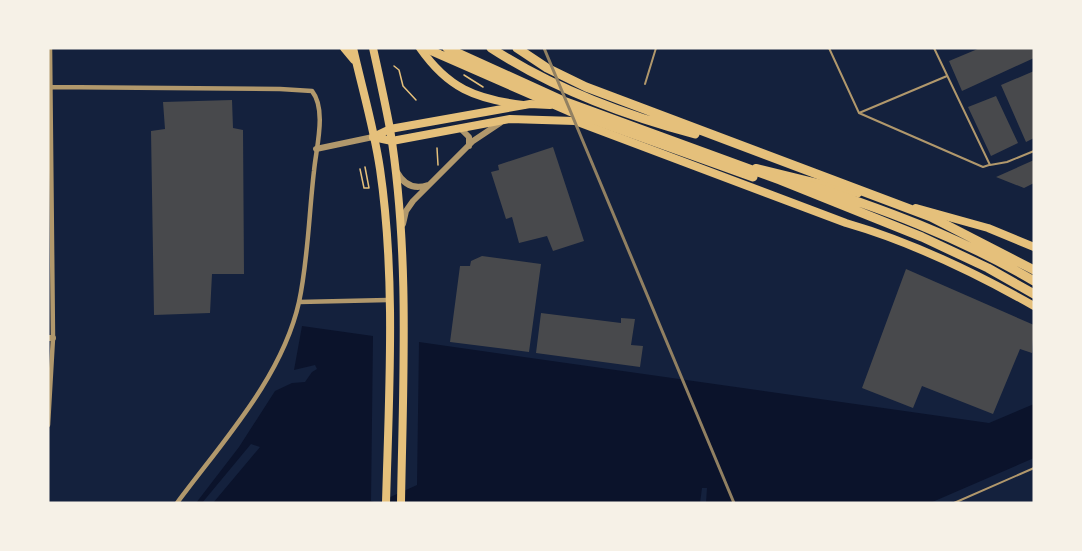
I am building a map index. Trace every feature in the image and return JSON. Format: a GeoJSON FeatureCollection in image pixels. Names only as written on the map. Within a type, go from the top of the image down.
{"type":"FeatureCollection","features":[{"type":"Feature","properties":{"kind":"highway"},"geometry":{"type":"LineString","coordinates":[[344,48],[357,63]]}},
{"type":"Feature","properties":{"kind":"highway"},"geometry":{"type":"LineString","coordinates":[[353,48],[380,167],[384,212],[387,300],[387,503]]}},
{"type":"Feature","properties":{"kind":"highway"},"geometry":{"type":"LineString","coordinates":[[373,48],[392,141],[404,299],[401,503]]}},
{"type":"Feature","properties":{"kind":"highway"},"geometry":{"type":"LineString","coordinates":[[420,48],[440,74],[456,86],[496,101],[523,105]]}},
{"type":"Feature","properties":{"kind":"highway"},"geometry":{"type":"LineString","coordinates":[[425,48],[527,94],[610,127],[835,203]]}},
{"type":"Feature","properties":{"kind":"highway"},"geometry":{"type":"LineString","coordinates":[[447,48],[566,102],[835,203],[954,251],[1034,294]]}},
{"type":"Feature","properties":{"kind":"highway"},"geometry":{"type":"LineString","coordinates":[[491,48],[543,78],[590,100],[657,124],[748,148]]}},
{"type":"Feature","properties":{"kind":"highway"},"geometry":{"type":"LineString","coordinates":[[517,48],[547,68],[585,87],[789,162],[931,218],[1034,270]]}},
{"type":"Feature","properties":{"kind":"highway"},"geometry":{"type":"LineString","coordinates":[[743,164],[884,209],[976,250],[1034,281]]}},
{"type":"Feature","properties":{"kind":"main road"},"geometry":{"type":"LineString","coordinates":[[373,137],[390,129],[523,105],[567,106],[676,146],[957,218],[1034,247]]}},
{"type":"Feature","properties":{"kind":"main road"},"geometry":{"type":"LineString","coordinates":[[373,137],[392,141],[510,119],[575,121],[846,223],[888,235],[987,279],[1034,306]]}},
{"type":"Feature","properties":{"kind":"street"},"geometry":{"type":"LineString","coordinates":[[48,425],[50,48]]}},
{"type":"Feature","properties":{"kind":"street"},"geometry":{"type":"LineString","coordinates":[[49,87],[280,89],[312,91],[317,98],[316,149],[299,303],[279,359],[253,400],[177,503]]}},
{"type":"Feature","properties":{"kind":"street"},"geometry":{"type":"LineString","coordinates":[[404,299],[404,217],[413,201],[489,129],[510,119]]}},
{"type":"Feature","properties":{"kind":"street"},"geometry":{"type":"LineString","coordinates":[[460,128],[469,137],[469,146]]}},
{"type":"Feature","properties":{"kind":"street"},"geometry":{"type":"LineString","coordinates":[[316,149],[373,137]]}},
{"type":"Feature","properties":{"kind":"street"},"geometry":{"type":"LineString","coordinates":[[394,165],[400,178],[408,185],[418,187],[431,183]]}},
{"type":"Feature","properties":{"kind":"street"},"geometry":{"type":"LineString","coordinates":[[299,303],[387,300]]}},
{"type":"Feature","properties":{"kind":"lane"},"geometry":{"type":"LineString","coordinates":[[645,84],[656,48]]}},
{"type":"Feature","properties":{"kind":"lane"},"geometry":{"type":"LineString","coordinates":[[829,48],[859,113],[982,167],[1007,162],[1034,151]]}},
{"type":"Feature","properties":{"kind":"lane"},"geometry":{"type":"LineString","coordinates":[[934,48],[990,165]]}},
{"type":"Feature","properties":{"kind":"lane"},"geometry":{"type":"LineString","coordinates":[[859,113],[947,76]]}},
{"type":"Feature","properties":{"kind":"lane"},"geometry":{"type":"LineString","coordinates":[[954,503],[1034,468]]}},
{"type":"Feature","properties":{"kind":"path"},"geometry":{"type":"LineString","coordinates":[[394,66],[399,70],[403,86],[416,100]]}},
{"type":"Feature","properties":{"kind":"path"},"geometry":{"type":"LineString","coordinates":[[456,70],[489,91]]}},
{"type":"Feature","properties":{"kind":"path"},"geometry":{"type":"LineString","coordinates":[[437,148],[439,169]]}},
{"type":"Feature","properties":{"kind":"path"},"geometry":{"type":"LineString","coordinates":[[360,169],[364,188],[369,188],[365,167]]}},
{"type":"Feature","properties":{"kind":"water"},"geometry":{"type":"Polygon","coordinates":[[[302,326],[373,336],[371,501],[377,503],[213,503],[260,447],[251,444],[202,503],[196,503],[239,447],[275,391],[292,383],[305,382],[317,369],[315,365],[294,370],[302,326]]]}},
{"type":"Feature","properties":{"kind":"water"},"geometry":{"type":"Polygon","coordinates":[[[419,342],[989,423],[1034,404],[1034,458],[930,503],[706,503],[707,488],[702,488],[700,503],[377,503],[417,485],[419,342]]]}},
{"type":"Feature","properties":{"kind":"building"},"geometry":{"type":"Polygon","coordinates":[[[980,48],[1034,48],[1034,58],[962,91],[949,61],[980,48]]]}},
{"type":"Feature","properties":{"kind":"building"},"geometry":{"type":"Polygon","coordinates":[[[1034,71],[1034,138],[1026,142],[1001,85],[1034,71]]]}},
{"type":"Feature","properties":{"kind":"building"},"geometry":{"type":"Polygon","coordinates":[[[996,96],[1018,143],[991,156],[968,107],[996,96]]]}},
{"type":"Feature","properties":{"kind":"building"},"geometry":{"type":"Polygon","coordinates":[[[232,100],[233,128],[243,130],[244,274],[212,274],[210,313],[154,315],[151,131],[165,129],[163,102],[232,100]]]}},
{"type":"Feature","properties":{"kind":"building"},"geometry":{"type":"Polygon","coordinates":[[[553,147],[584,241],[553,251],[547,236],[519,243],[512,217],[506,219],[491,172],[499,170],[498,165],[553,147]]]}},
{"type":"Feature","properties":{"kind":"building"},"geometry":{"type":"Polygon","coordinates":[[[1034,160],[1034,183],[1024,188],[996,177],[1034,160]]]}},
{"type":"Feature","properties":{"kind":"building"},"geometry":{"type":"Polygon","coordinates":[[[482,256],[541,264],[529,352],[450,342],[460,266],[470,266],[471,261],[482,256]]]}},
{"type":"Feature","properties":{"kind":"building"},"geometry":{"type":"Polygon","coordinates":[[[906,269],[1034,325],[1032,353],[1020,349],[993,414],[922,386],[913,408],[862,388],[906,269]]]}},
{"type":"Feature","properties":{"kind":"building"},"geometry":{"type":"Polygon","coordinates":[[[541,313],[621,323],[621,318],[635,319],[631,345],[643,346],[640,367],[536,353],[541,313]]]}},
{"type":"Feature","properties":{"kind":"railway"},"geometry":{"type":"LineString","coordinates":[[544,48],[734,503]]}}]}
